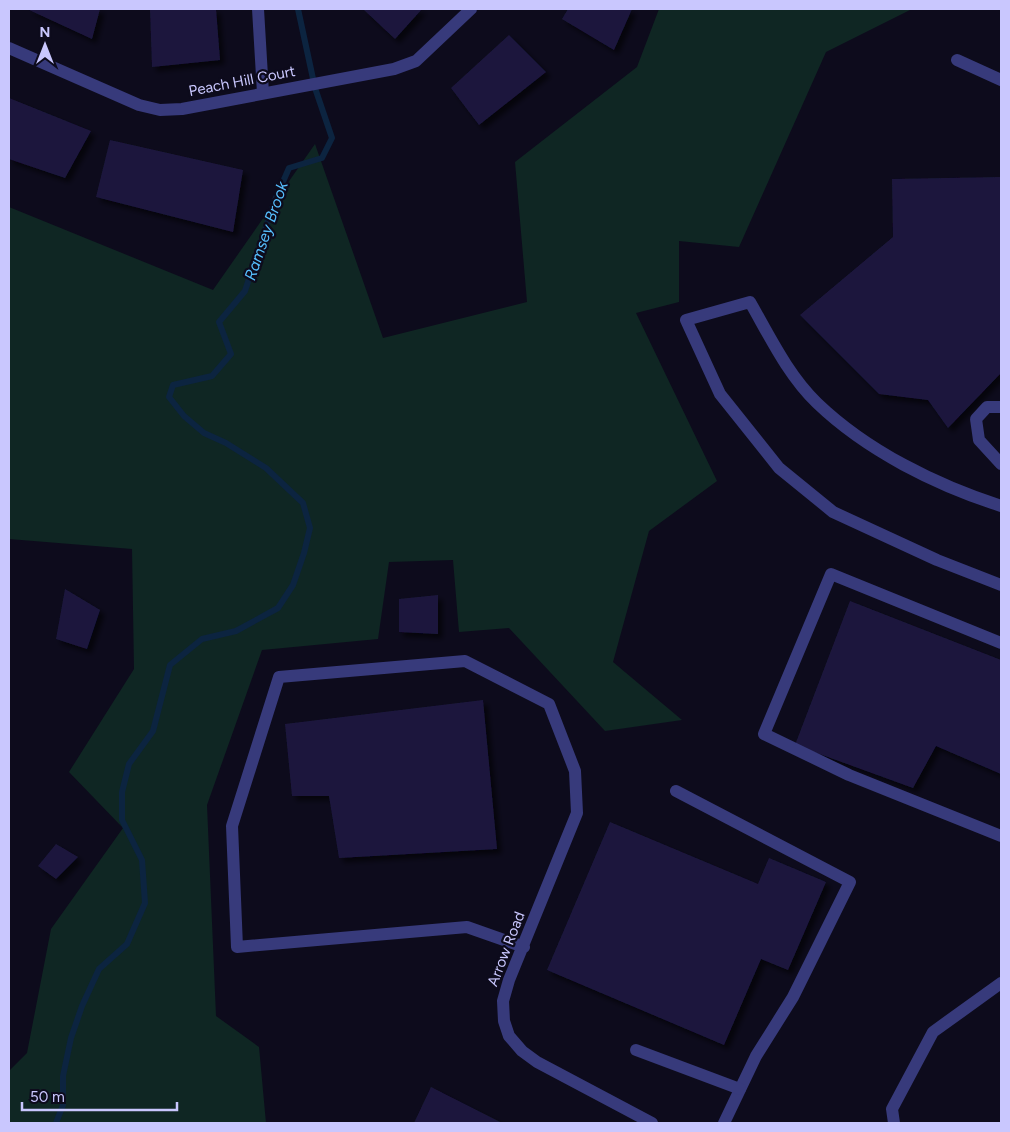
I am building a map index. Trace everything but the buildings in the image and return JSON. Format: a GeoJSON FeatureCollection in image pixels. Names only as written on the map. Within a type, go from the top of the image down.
{"type":"FeatureCollection","features":[{"type":"Feature","properties":{"kind":"street"},"geometry":{"type":"LineString","coordinates":[[258,9],[263,93]]}},
{"type":"Feature","properties":{"kind":"street","name":"Peach Hill Court"},"geometry":{"type":"LineString","coordinates":[[9,48],[139,105],[160,110],[182,109],[394,69],[416,61],[471,9]]}},
{"type":"Feature","properties":{"kind":"street"},"geometry":{"type":"LineString","coordinates":[[957,60],[1001,80]]}},
{"type":"Feature","properties":{"kind":"street"},"geometry":{"type":"LineString","coordinates":[[1001,506],[921,473],[857,436],[817,402],[786,364],[750,302],[686,320],[720,394],[779,468],[833,512],[938,560],[1001,586]]}},
{"type":"Feature","properties":{"kind":"street"},"geometry":{"type":"LineString","coordinates":[[1001,407],[987,406],[976,419],[979,440],[1001,464]]}},
{"type":"Feature","properties":{"kind":"street"},"geometry":{"type":"LineString","coordinates":[[1001,643],[831,574],[764,734],[849,775],[1001,836]]}},
{"type":"Feature","properties":{"kind":"street","name":"Arrow Road"},"geometry":{"type":"LineString","coordinates":[[524,947],[467,927],[237,947],[232,826],[279,677],[465,661],[550,704],[575,771],[577,813],[524,947],[509,980],[503,1001],[504,1021],[509,1036],[522,1051],[537,1062],[652,1123]]}},
{"type":"Feature","properties":{"kind":"street"},"geometry":{"type":"LineString","coordinates":[[676,791],[850,882],[793,997],[756,1056],[724,1123]]}},
{"type":"Feature","properties":{"kind":"street"},"geometry":{"type":"LineString","coordinates":[[894,1123],[892,1109],[932,1032],[1001,983]]}},
{"type":"Feature","properties":{"kind":"street"},"geometry":{"type":"LineString","coordinates":[[636,1050],[740,1089]]}},
{"type":"Feature","properties":{"kind":"green space"},"geometry":{"type":"Polygon","coordinates":[[[659,9],[912,9],[826,52],[739,247],[679,241],[679,302],[636,313],[717,481],[649,531],[613,662],[682,720],[605,731],[509,628],[459,632],[453,560],[389,562],[378,639],[262,650],[207,805],[216,1016],[259,1047],[266,1123],[9,1123],[9,1071],[27,1053],[51,929],[123,828],[69,772],[134,669],[132,549],[9,539],[9,207],[213,290],[315,144],[383,338],[527,302],[515,162],[637,67],[659,9]]]}},
{"type":"Feature","properties":{"kind":"waterway","name":"Ramsey Brook"},"geometry":{"type":"LineString","coordinates":[[56,1123],[63,1105],[63,1076],[71,1038],[82,1006],[99,969],[127,944],[145,903],[142,860],[122,820],[122,792],[129,764],[153,731],[170,665],[202,639],[236,631],[278,608],[293,585],[310,528],[303,503],[266,468],[226,443],[204,433],[184,416],[169,397],[173,385],[212,376],[231,354],[219,322],[245,291],[275,200],[289,168],[322,158],[332,138],[315,88],[298,9]]}}]}
